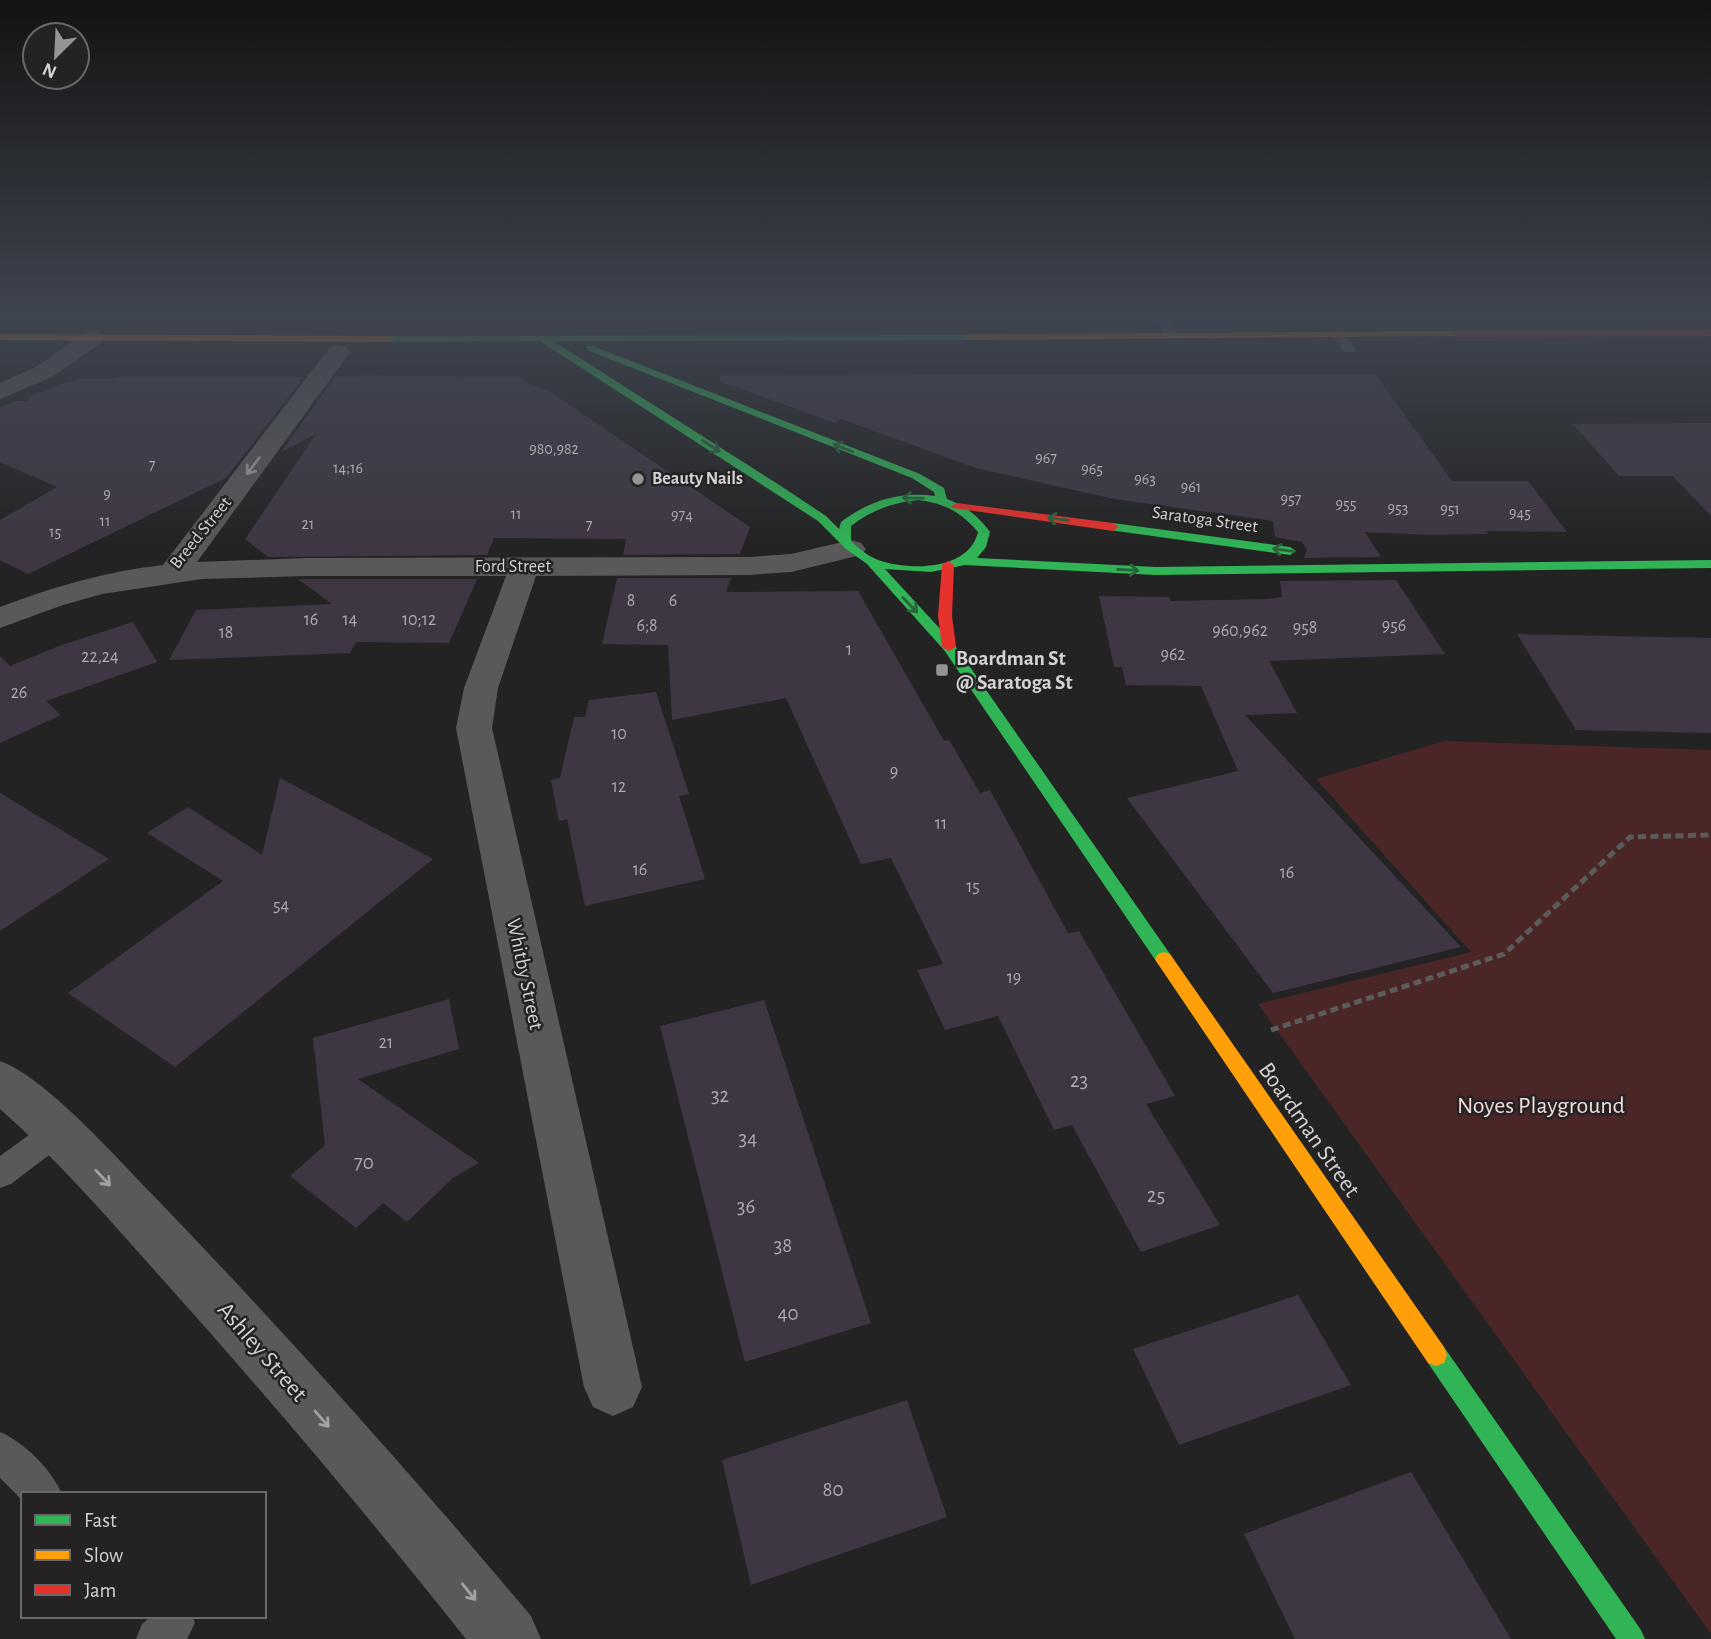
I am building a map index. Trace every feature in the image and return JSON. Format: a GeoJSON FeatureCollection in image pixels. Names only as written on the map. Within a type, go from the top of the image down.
{"type":"FeatureCollection","features":[{"type":"Feature","properties":{"kind":"main road"},"geometry":{"type":"LineString","coordinates":[[631,394],[826,521],[856,551]]}},
{"type":"Feature","properties":{"kind":"main road"},"geometry":{"type":"LineString","coordinates":[[707,394],[916,476],[940,490],[949,504],[976,517],[984,532],[980,548],[955,563]]}},
{"type":"Feature","properties":{"kind":"main road","name":"Saratoga Street"},"geometry":{"type":"LineString","coordinates":[[1448,568],[1327,557],[904,498],[869,505],[859,510],[845,525],[856,551],[918,570],[955,563],[1156,571],[1448,568],[1711,564]]}},
{"type":"Feature","properties":{"kind":"main road","name":"Boardman Street"},"geometry":{"type":"LineString","coordinates":[[856,551],[949,647],[1632,1639]]}},
{"type":"Feature","properties":{"kind":"main road","name":"Boardman Street"},"geometry":{"type":"LineString","coordinates":[[949,647],[944,625],[955,563]]}},
{"type":"Feature","properties":{"kind":"street","name":"Breed Street"},"geometry":{"type":"LineString","coordinates":[[0,618],[76,591],[122,579],[173,573],[295,394]]}},
{"type":"Feature","properties":{"kind":"street","name":"Ford Street"},"geometry":{"type":"LineString","coordinates":[[173,573],[262,567],[769,566],[856,551]]}},
{"type":"Feature","properties":{"kind":"street","name":"Whitby Street"},"geometry":{"type":"LineString","coordinates":[[524,566],[481,688],[474,727],[613,1387]]}},
{"type":"Feature","properties":{"kind":"street","name":"Ashley Street"},"geometry":{"type":"LineString","coordinates":[[0,1081],[58,1131],[227,1311],[425,1538],[508,1639]]}},
{"type":"Feature","properties":{"kind":"lane"},"geometry":{"type":"LineString","coordinates":[[0,1174],[58,1131]]}},
{"type":"Feature","properties":{"kind":"lane"},"geometry":{"type":"LineString","coordinates":[[0,1451],[41,1492]]}},
{"type":"Feature","properties":{"kind":"lane"},"geometry":{"type":"LineString","coordinates":[[157,1639],[174,1623],[169,1618]]}},
{"type":"Feature","properties":{"kind":"path"},"geometry":{"type":"LineString","coordinates":[[1224,1046],[1504,954],[1630,837],[1711,835]]}},
{"type":"Feature","properties":{"kind":"green space","name":"Noyes Playground"},"geometry":{"type":"Polygon","coordinates":[[[1444,741],[1711,750],[1711,1634],[1258,1004],[1471,952],[1316,779],[1444,741]]]}},
{"type":"Feature","properties":{"kind":"building"},"geometry":{"type":"Polygon","coordinates":[[[290,394],[226,478],[28,574],[0,560],[0,520],[57,487],[0,462],[0,407],[16,401],[27,401],[32,395],[290,394]]]}},
{"type":"Feature","properties":{"kind":"building"},"geometry":{"type":"Polygon","coordinates":[[[322,394],[554,394],[750,527],[740,554],[623,555],[626,539],[494,538],[487,555],[268,557],[245,539],[316,434],[281,452],[322,394]]]}},
{"type":"Feature","properties":{"kind":"building"},"geometry":{"type":"Polygon","coordinates":[[[756,394],[1390,394],[1452,481],[1528,481],[1567,532],[1486,531],[1488,534],[1432,535],[1365,532],[1381,557],[1304,558],[1307,550],[1302,542],[1275,537],[1273,521],[1114,499],[976,468],[841,419],[835,423],[756,394]]]}},
{"type":"Feature","properties":{"kind":"building"},"geometry":{"type":"Polygon","coordinates":[[[1711,423],[1711,516],[1673,476],[1619,476],[1573,424],[1711,423]]]}},
{"type":"Feature","properties":{"kind":"building"},"geometry":{"type":"Polygon","coordinates":[[[617,578],[731,578],[726,592],[858,591],[944,741],[949,740],[980,793],[990,790],[1068,933],[1079,931],[1175,1096],[1146,1104],[1220,1225],[1141,1252],[1072,1125],[1054,1130],[998,1016],[945,1030],[917,970],[943,964],[891,858],[861,864],[786,698],[672,720],[668,645],[602,644],[617,578]]]}},
{"type":"Feature","properties":{"kind":"building"},"geometry":{"type":"Polygon","coordinates":[[[298,579],[477,579],[449,643],[356,642],[350,653],[169,660],[196,610],[332,604],[298,579]]]}},
{"type":"Feature","properties":{"kind":"building"},"geometry":{"type":"Polygon","coordinates":[[[1396,580],[1445,654],[1269,661],[1297,713],[1245,715],[1461,947],[1273,993],[1127,798],[1238,771],[1201,686],[1126,685],[1122,667],[1114,667],[1099,596],[1169,597],[1170,601],[1267,599],[1282,597],[1280,581],[1396,580]]]}},
{"type":"Feature","properties":{"kind":"building"},"geometry":{"type":"Polygon","coordinates":[[[133,622],[157,662],[46,701],[61,715],[0,743],[0,656],[10,666],[59,646],[133,622]]]}},
{"type":"Feature","properties":{"kind":"building"},"geometry":{"type":"Polygon","coordinates":[[[1517,634],[1711,638],[1711,733],[1576,730],[1517,634]]]}},
{"type":"Feature","properties":{"kind":"building"},"geometry":{"type":"Polygon","coordinates":[[[656,692],[689,794],[679,796],[705,879],[585,906],[567,819],[559,821],[551,780],[560,778],[574,717],[585,717],[589,700],[656,692]]]}},
{"type":"Feature","properties":{"kind":"building"},"geometry":{"type":"Polygon","coordinates":[[[280,778],[433,859],[175,1067],[68,993],[223,881],[147,833],[188,807],[262,855],[280,778]]]}},
{"type":"Feature","properties":{"kind":"building"},"geometry":{"type":"Polygon","coordinates":[[[0,793],[109,859],[0,931],[0,793]]]}},
{"type":"Feature","properties":{"kind":"building"},"geometry":{"type":"Polygon","coordinates":[[[449,999],[459,1049],[358,1079],[479,1163],[453,1178],[407,1222],[383,1203],[356,1228],[290,1176],[325,1145],[313,1038],[449,999]]]}},
{"type":"Feature","properties":{"kind":"building"},"geometry":{"type":"Polygon","coordinates":[[[764,1000],[871,1323],[745,1362],[660,1026],[764,1000]]]}},
{"type":"Feature","properties":{"kind":"building"},"geometry":{"type":"Polygon","coordinates":[[[1298,1295],[1351,1385],[1179,1445],[1133,1349],[1298,1295]]]}},
{"type":"Feature","properties":{"kind":"building"},"geometry":{"type":"Polygon","coordinates":[[[907,1400],[947,1517],[751,1585],[722,1460],[907,1400]]]}},
{"type":"Feature","properties":{"kind":"building"},"geometry":{"type":"Polygon","coordinates":[[[1411,1472],[1511,1639],[1295,1639],[1244,1534],[1411,1472]]]}},
{"type":"Feature","properties":{"kind":"traffic: fast"},"geometry":{"type":"LineString","coordinates":[[630,394],[814,513],[850,547],[875,563],[915,569],[946,566],[972,556],[980,547],[984,532],[971,516],[955,506],[937,499],[918,497],[879,504],[861,513],[845,525],[845,541]]}},
{"type":"Feature","properties":{"kind":"traffic: fast"},"geometry":{"type":"LineString","coordinates":[[708,394],[916,476],[940,490],[941,499]]}},
{"type":"Feature","properties":{"kind":"traffic: fast"},"geometry":{"type":"LineString","coordinates":[[1113,527],[1290,551]]}},
{"type":"Feature","properties":{"kind":"traffic: fast"},"geometry":{"type":"LineString","coordinates":[[962,561],[1156,571],[1711,564]]}},
{"type":"Feature","properties":{"kind":"traffic: fast"},"geometry":{"type":"LineString","coordinates":[[872,562],[949,647],[1164,959]]}},
{"type":"Feature","properties":{"kind":"traffic: fast"},"geometry":{"type":"LineString","coordinates":[[1436,1355],[1632,1639]]}},
{"type":"Feature","properties":{"kind":"traffic: slow"},"geometry":{"type":"LineString","coordinates":[[1164,959],[1436,1355]]}},
{"type":"Feature","properties":{"kind":"traffic: jam"},"geometry":{"type":"LineString","coordinates":[[957,506],[1113,527]]}},
{"type":"Feature","properties":{"kind":"traffic: jam"},"geometry":{"type":"LineString","coordinates":[[948,565],[945,616],[949,647]]}},
{"type":"Feature","properties":{"kind":"place","name":"Beauty Nails"},"geometry":{"type":"Point","coordinates":[638,479]}},
{"type":"Feature","properties":{"kind":"place","name":"Boardman St @ Saratoga St"},"geometry":{"type":"Point","coordinates":[942,670]}}]}
